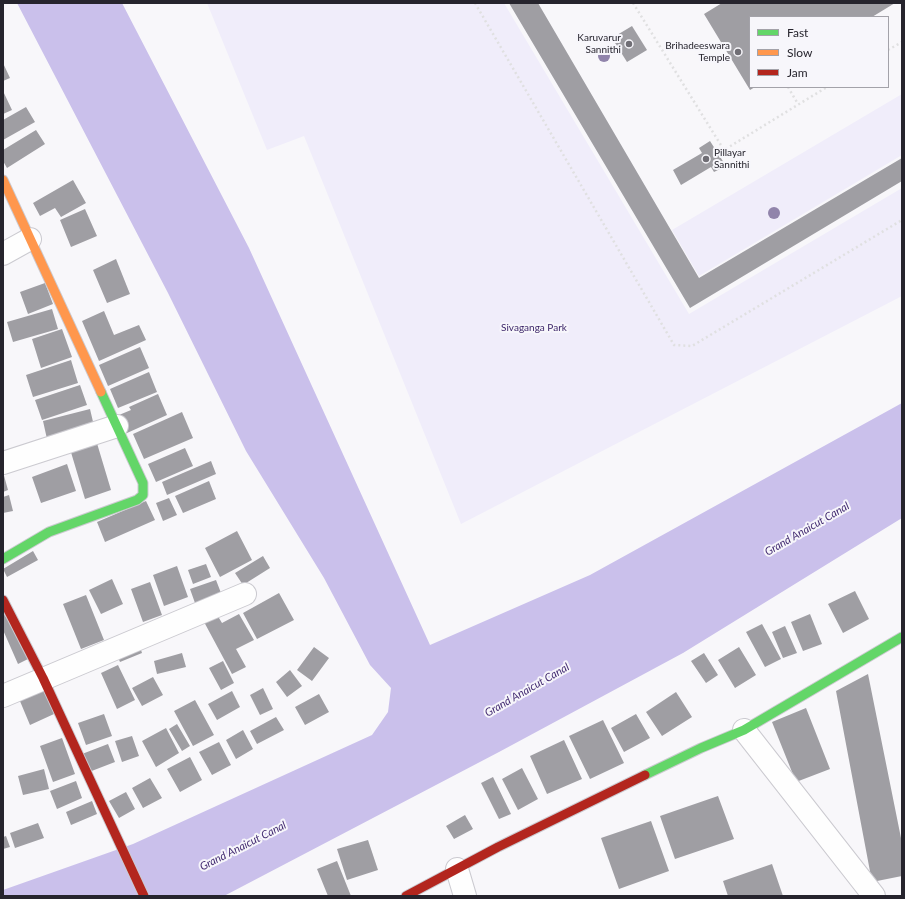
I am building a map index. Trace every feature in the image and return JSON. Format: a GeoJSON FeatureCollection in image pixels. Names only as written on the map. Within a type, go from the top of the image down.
{"type":"FeatureCollection","features":[{"type":"Feature","properties":{"kind":"street"},"geometry":{"type":"LineString","coordinates":[[3,180],[143,483],[143,495],[137,500],[49,532],[3,559]]}},
{"type":"Feature","properties":{"kind":"street"},"geometry":{"type":"LineString","coordinates":[[3,254],[30,240]]}},
{"type":"Feature","properties":{"kind":"street"},"geometry":{"type":"LineString","coordinates":[[3,463],[117,426]]}},
{"type":"Feature","properties":{"kind":"street"},"geometry":{"type":"LineString","coordinates":[[3,696],[245,594]]}},
{"type":"Feature","properties":{"kind":"street"},"geometry":{"type":"LineString","coordinates":[[3,600],[43,678],[144,896]]}},
{"type":"Feature","properties":{"kind":"street"},"geometry":{"type":"LineString","coordinates":[[406,896],[498,847],[701,748],[744,730],[902,637]]}},
{"type":"Feature","properties":{"kind":"street"},"geometry":{"type":"LineString","coordinates":[[744,730],[874,896]]}},
{"type":"Feature","properties":{"kind":"street"},"geometry":{"type":"LineString","coordinates":[[457,869],[465,896]]}},
{"type":"Feature","properties":{"kind":"path"},"geometry":{"type":"LineString","coordinates":[[475,3],[674,345],[692,346],[902,220]]}},
{"type":"Feature","properties":{"kind":"path"},"geometry":{"type":"LineString","coordinates":[[633,3],[724,150],[825,88]]}},
{"type":"Feature","properties":{"kind":"path"},"geometry":{"type":"LineString","coordinates":[[889,49],[902,42]]}},
{"type":"Feature","properties":{"kind":"path"},"geometry":{"type":"LineString","coordinates":[[789,88],[798,104]]}},
{"type":"Feature","properties":{"kind":"green space","name":"Sivaganga Park"},"geometry":{"type":"Polygon","coordinates":[[[207,3],[504,3],[689,314],[902,188],[902,296],[461,524],[304,136],[267,150],[207,3]]]}},
{"type":"Feature","properties":{"kind":"green space"},"geometry":{"type":"Polygon","coordinates":[[[902,94],[902,155],[699,276],[672,230],[902,94]]]}},
{"type":"Feature","properties":{"kind":"water","name":"Grand Anaicut Canal"},"geometry":{"type":"Polygon","coordinates":[[[17,3],[122,3],[249,248],[430,645],[590,575],[902,403],[902,518],[683,653],[499,752],[224,896],[3,896],[3,890],[133,844],[372,735],[388,712],[391,688],[370,665],[324,578],[246,451],[168,293],[17,3]]]}},
{"type":"Feature","properties":{"kind":"building"},"geometry":{"type":"Polygon","coordinates":[[[509,3],[538,3],[699,278],[902,158],[902,181],[690,308],[509,3]]]}},
{"type":"Feature","properties":{"kind":"building","name":"Brihadeeswara Temple"},"geometry":{"type":"Polygon","coordinates":[[[722,3],[895,3],[874,16],[749,16],[749,88],[753,88],[750,90],[704,14],[722,3]]]}},
{"type":"Feature","properties":{"kind":"building","name":"Karuvarur Sannithi"},"geometry":{"type":"Polygon","coordinates":[[[632,26],[647,50],[627,62],[612,38],[632,26]]]}},
{"type":"Feature","properties":{"kind":"building"},"geometry":{"type":"Polygon","coordinates":[[[3,63],[10,78],[3,81],[3,63]]]}},
{"type":"Feature","properties":{"kind":"building"},"geometry":{"type":"Polygon","coordinates":[[[3,91],[12,110],[3,114],[3,91]]]}},
{"type":"Feature","properties":{"kind":"building"},"geometry":{"type":"Polygon","coordinates":[[[26,107],[35,122],[3,140],[3,120],[26,107]]]}},
{"type":"Feature","properties":{"kind":"building"},"geometry":{"type":"Polygon","coordinates":[[[36,130],[45,144],[7,168],[3,161],[3,150],[36,130]]]}},
{"type":"Feature","properties":{"kind":"building","name":"Pillayar Sannithi"},"geometry":{"type":"Polygon","coordinates":[[[710,141],[726,166],[714,172],[711,167],[681,185],[673,170],[702,153],[699,148],[710,141]]]}},
{"type":"Feature","properties":{"kind":"building"},"geometry":{"type":"Polygon","coordinates":[[[73,180],[86,203],[61,217],[55,208],[40,216],[33,203],[73,180]]]}},
{"type":"Feature","properties":{"kind":"building"},"geometry":{"type":"Polygon","coordinates":[[[85,209],[97,236],[71,247],[60,220],[85,209]]]}},
{"type":"Feature","properties":{"kind":"building"},"geometry":{"type":"Polygon","coordinates":[[[116,259],[130,294],[107,303],[93,270],[116,259]]]}},
{"type":"Feature","properties":{"kind":"building"},"geometry":{"type":"Polygon","coordinates":[[[45,283],[53,304],[28,314],[20,292],[45,283]]]}},
{"type":"Feature","properties":{"kind":"building"},"geometry":{"type":"Polygon","coordinates":[[[52,309],[58,329],[13,342],[7,322],[52,309]]]}},
{"type":"Feature","properties":{"kind":"building"},"geometry":{"type":"Polygon","coordinates":[[[104,311],[114,335],[139,325],[146,340],[99,361],[82,321],[104,311]]]}},
{"type":"Feature","properties":{"kind":"building"},"geometry":{"type":"Polygon","coordinates":[[[62,329],[72,357],[41,368],[32,339],[62,329]]]}},
{"type":"Feature","properties":{"kind":"building"},"geometry":{"type":"Polygon","coordinates":[[[140,347],[149,368],[108,386],[99,365],[140,347]]]}},
{"type":"Feature","properties":{"kind":"building"},"geometry":{"type":"Polygon","coordinates":[[[71,360],[78,383],[33,397],[26,375],[71,360]]]}},
{"type":"Feature","properties":{"kind":"building"},"geometry":{"type":"Polygon","coordinates":[[[149,372],[157,392],[118,408],[110,389],[149,372]]]}},
{"type":"Feature","properties":{"kind":"building"},"geometry":{"type":"Polygon","coordinates":[[[80,385],[87,405],[42,420],[35,400],[80,385]]]}},
{"type":"Feature","properties":{"kind":"building"},"geometry":{"type":"Polygon","coordinates":[[[158,394],[167,415],[127,433],[119,415],[131,410],[129,407],[158,394]]]}},
{"type":"Feature","properties":{"kind":"building"},"geometry":{"type":"Polygon","coordinates":[[[90,409],[94,426],[47,439],[43,421],[90,409]]]}},
{"type":"Feature","properties":{"kind":"building"},"geometry":{"type":"Polygon","coordinates":[[[182,412],[193,438],[144,459],[133,434],[182,412]]]}},
{"type":"Feature","properties":{"kind":"building"},"geometry":{"type":"Polygon","coordinates":[[[96,440],[111,490],[85,499],[70,449],[96,440]]]}},
{"type":"Feature","properties":{"kind":"building"},"geometry":{"type":"Polygon","coordinates":[[[185,448],[193,466],[156,482],[148,464],[185,448]]]}},
{"type":"Feature","properties":{"kind":"building"},"geometry":{"type":"Polygon","coordinates":[[[211,461],[216,474],[167,495],[162,482],[211,461]]]}},
{"type":"Feature","properties":{"kind":"building"},"geometry":{"type":"Polygon","coordinates":[[[67,464],[76,491],[41,503],[32,477],[67,464]]]}},
{"type":"Feature","properties":{"kind":"building"},"geometry":{"type":"Polygon","coordinates":[[[3,472],[8,490],[3,492],[3,472]]]}},
{"type":"Feature","properties":{"kind":"building"},"geometry":{"type":"Polygon","coordinates":[[[209,481],[216,499],[183,513],[175,496],[209,481]]]}},
{"type":"Feature","properties":{"kind":"building"},"geometry":{"type":"Polygon","coordinates":[[[9,495],[13,511],[3,513],[3,497],[9,495]]]}},
{"type":"Feature","properties":{"kind":"building"},"geometry":{"type":"Polygon","coordinates":[[[169,498],[177,515],[163,521],[156,503],[169,498]]]}},
{"type":"Feature","properties":{"kind":"building"},"geometry":{"type":"Polygon","coordinates":[[[146,501],[155,520],[105,542],[97,522],[146,501]]]}},
{"type":"Feature","properties":{"kind":"building"},"geometry":{"type":"Polygon","coordinates":[[[237,531],[252,560],[220,577],[205,548],[237,531]]]}},
{"type":"Feature","properties":{"kind":"building"},"geometry":{"type":"Polygon","coordinates":[[[33,551],[38,560],[7,577],[3,569],[33,551]]]}},
{"type":"Feature","properties":{"kind":"building"},"geometry":{"type":"Polygon","coordinates":[[[263,556],[270,568],[243,585],[235,573],[263,556]]]}},
{"type":"Feature","properties":{"kind":"building"},"geometry":{"type":"Polygon","coordinates":[[[206,564],[211,577],[193,584],[188,570],[206,564]]]}},
{"type":"Feature","properties":{"kind":"building"},"geometry":{"type":"Polygon","coordinates":[[[177,566],[188,597],[164,606],[153,575],[177,566]]]}},
{"type":"Feature","properties":{"kind":"building"},"geometry":{"type":"Polygon","coordinates":[[[112,579],[123,604],[101,614],[89,590],[112,579]]]}},
{"type":"Feature","properties":{"kind":"building"},"geometry":{"type":"Polygon","coordinates":[[[216,580],[221,593],[195,603],[190,589],[216,580]]]}},
{"type":"Feature","properties":{"kind":"building"},"geometry":{"type":"Polygon","coordinates":[[[150,582],[162,615],[143,622],[131,589],[150,582]]]}},
{"type":"Feature","properties":{"kind":"building"},"geometry":{"type":"Polygon","coordinates":[[[855,591],[869,619],[843,633],[828,604],[855,591]]]}},
{"type":"Feature","properties":{"kind":"building"},"geometry":{"type":"Polygon","coordinates":[[[279,593],[294,620],[257,639],[243,613],[279,593]]]}},
{"type":"Feature","properties":{"kind":"building"},"geometry":{"type":"Polygon","coordinates":[[[86,595],[104,640],[81,649],[63,604],[86,595]]]}},
{"type":"Feature","properties":{"kind":"building"},"geometry":{"type":"Polygon","coordinates":[[[3,613],[34,656],[18,664],[3,630],[3,613]]]}},
{"type":"Feature","properties":{"kind":"building"},"geometry":{"type":"Polygon","coordinates":[[[216,613],[222,623],[239,614],[254,640],[236,649],[246,667],[232,674],[203,620],[216,613]]]}},
{"type":"Feature","properties":{"kind":"building"},"geometry":{"type":"Polygon","coordinates":[[[810,614],[822,644],[803,651],[791,622],[810,614]]]}},
{"type":"Feature","properties":{"kind":"building"},"geometry":{"type":"Polygon","coordinates":[[[762,624],[781,659],[765,667],[746,632],[762,624]]]}},
{"type":"Feature","properties":{"kind":"building"},"geometry":{"type":"Polygon","coordinates":[[[785,626],[797,653],[783,658],[772,632],[785,626]]]}},
{"type":"Feature","properties":{"kind":"building"},"geometry":{"type":"Polygon","coordinates":[[[138,641],[142,653],[120,662],[115,650],[138,641]]]}},
{"type":"Feature","properties":{"kind":"building"},"geometry":{"type":"Polygon","coordinates":[[[314,647],[329,658],[312,681],[297,670],[314,647]]]}},
{"type":"Feature","properties":{"kind":"building"},"geometry":{"type":"Polygon","coordinates":[[[739,647],[756,675],[735,688],[718,660],[739,647]]]}},
{"type":"Feature","properties":{"kind":"building"},"geometry":{"type":"Polygon","coordinates":[[[182,653],[186,667],[157,674],[154,661],[182,653]]]}},
{"type":"Feature","properties":{"kind":"building"},"geometry":{"type":"Polygon","coordinates":[[[704,653],[718,675],[706,683],[691,661],[704,653]]]}},
{"type":"Feature","properties":{"kind":"building"},"geometry":{"type":"Polygon","coordinates":[[[223,661],[234,683],[221,690],[209,668],[223,661]]]}},
{"type":"Feature","properties":{"kind":"building"},"geometry":{"type":"Polygon","coordinates":[[[118,665],[135,700],[117,709],[101,673],[118,665]]]}},
{"type":"Feature","properties":{"kind":"building"},"geometry":{"type":"Polygon","coordinates":[[[290,670],[302,686],[287,697],[276,682],[290,670]]]}},
{"type":"Feature","properties":{"kind":"building"},"geometry":{"type":"Polygon","coordinates":[[[868,674],[902,843],[902,876],[872,882],[836,691],[868,674]]]}},
{"type":"Feature","properties":{"kind":"building"},"geometry":{"type":"Polygon","coordinates":[[[153,677],[163,695],[142,706],[132,688],[153,677]]]}},
{"type":"Feature","properties":{"kind":"building"},"geometry":{"type":"Polygon","coordinates":[[[42,683],[54,714],[30,725],[17,694],[42,683]]]}},
{"type":"Feature","properties":{"kind":"building"},"geometry":{"type":"Polygon","coordinates":[[[263,688],[273,709],[260,715],[250,695],[263,688]]]}},
{"type":"Feature","properties":{"kind":"building"},"geometry":{"type":"Polygon","coordinates":[[[232,691],[240,707],[217,720],[208,704],[232,691]]]}},
{"type":"Feature","properties":{"kind":"building"},"geometry":{"type":"Polygon","coordinates":[[[676,692],[692,717],[662,736],[646,712],[676,692]]]}},
{"type":"Feature","properties":{"kind":"building"},"geometry":{"type":"Polygon","coordinates":[[[319,694],[329,712],[305,725],[295,707],[319,694]]]}},
{"type":"Feature","properties":{"kind":"building"},"geometry":{"type":"Polygon","coordinates":[[[195,700],[214,735],[193,746],[174,711],[195,700]]]}},
{"type":"Feature","properties":{"kind":"building"},"geometry":{"type":"Polygon","coordinates":[[[806,708],[830,769],[796,782],[772,722],[806,708]]]}},
{"type":"Feature","properties":{"kind":"building"},"geometry":{"type":"Polygon","coordinates":[[[104,714],[112,736],[86,745],[78,723],[104,714]]]}},
{"type":"Feature","properties":{"kind":"building"},"geometry":{"type":"Polygon","coordinates":[[[636,714],[650,738],[624,752],[611,728],[636,714]]]}},
{"type":"Feature","properties":{"kind":"building"},"geometry":{"type":"Polygon","coordinates":[[[276,717],[284,730],[257,744],[250,731],[276,717]]]}},
{"type":"Feature","properties":{"kind":"building"},"geometry":{"type":"Polygon","coordinates":[[[603,720],[624,763],[590,779],[569,736],[603,720]]]}},
{"type":"Feature","properties":{"kind":"building"},"geometry":{"type":"Polygon","coordinates":[[[177,724],[190,746],[182,751],[169,729],[177,724]]]}},
{"type":"Feature","properties":{"kind":"building"},"geometry":{"type":"Polygon","coordinates":[[[166,728],[179,753],[156,767],[142,741],[166,728]]]}},
{"type":"Feature","properties":{"kind":"building"},"geometry":{"type":"Polygon","coordinates":[[[243,730],[253,749],[236,759],[226,740],[243,730]]]}},
{"type":"Feature","properties":{"kind":"building"},"geometry":{"type":"Polygon","coordinates":[[[132,736],[139,756],[122,762],[115,741],[132,736]]]}},
{"type":"Feature","properties":{"kind":"building"},"geometry":{"type":"Polygon","coordinates":[[[62,738],[75,774],[53,782],[40,746],[62,738]]]}},
{"type":"Feature","properties":{"kind":"building"},"geometry":{"type":"Polygon","coordinates":[[[564,740],[582,779],[547,794],[530,756],[564,740]]]}},
{"type":"Feature","properties":{"kind":"building"},"geometry":{"type":"Polygon","coordinates":[[[219,742],[231,765],[212,775],[199,752],[219,742]]]}},
{"type":"Feature","properties":{"kind":"building"},"geometry":{"type":"Polygon","coordinates":[[[108,744],[115,762],[89,772],[82,754],[108,744]]]}},
{"type":"Feature","properties":{"kind":"building"},"geometry":{"type":"Polygon","coordinates":[[[190,757],[202,780],[180,792],[167,769],[190,757]]]}},
{"type":"Feature","properties":{"kind":"building"},"geometry":{"type":"Polygon","coordinates":[[[522,768],[538,799],[518,810],[502,779],[522,768]]]}},
{"type":"Feature","properties":{"kind":"building"},"geometry":{"type":"Polygon","coordinates":[[[44,769],[49,789],[23,795],[18,776],[44,769]]]}},
{"type":"Feature","properties":{"kind":"building"},"geometry":{"type":"Polygon","coordinates":[[[493,777],[511,814],[499,819],[481,783],[493,777]]]}},
{"type":"Feature","properties":{"kind":"building"},"geometry":{"type":"Polygon","coordinates":[[[150,778],[162,798],[143,808],[132,788],[150,778]]]}},
{"type":"Feature","properties":{"kind":"building"},"geometry":{"type":"Polygon","coordinates":[[[76,781],[82,798],[57,809],[50,791],[76,781]]]}},
{"type":"Feature","properties":{"kind":"building"},"geometry":{"type":"Polygon","coordinates":[[[126,792],[135,809],[119,818],[109,801],[126,792]]]}},
{"type":"Feature","properties":{"kind":"building"},"geometry":{"type":"Polygon","coordinates":[[[718,796],[734,839],[675,859],[660,816],[718,796]]]}},
{"type":"Feature","properties":{"kind":"building"},"geometry":{"type":"Polygon","coordinates":[[[92,801],[97,814],[71,825],[66,812],[92,801]]]}},
{"type":"Feature","properties":{"kind":"building"},"geometry":{"type":"Polygon","coordinates":[[[465,815],[473,829],[454,839],[446,826],[465,815]]]}},
{"type":"Feature","properties":{"kind":"building"},"geometry":{"type":"Polygon","coordinates":[[[651,821],[669,871],[619,889],[601,838],[651,821]]]}},
{"type":"Feature","properties":{"kind":"building"},"geometry":{"type":"Polygon","coordinates":[[[38,823],[44,838],[15,848],[10,833],[38,823]]]}},
{"type":"Feature","properties":{"kind":"building"},"geometry":{"type":"Polygon","coordinates":[[[6,836],[10,847],[3,849],[3,837],[6,836]]]}},
{"type":"Feature","properties":{"kind":"building"},"geometry":{"type":"Polygon","coordinates":[[[368,840],[378,870],[347,880],[337,849],[368,840]]]}},
{"type":"Feature","properties":{"kind":"building"},"geometry":{"type":"Polygon","coordinates":[[[337,861],[351,896],[328,896],[317,869],[337,861]]]}},
{"type":"Feature","properties":{"kind":"building"},"geometry":{"type":"Polygon","coordinates":[[[772,864],[783,896],[728,896],[723,881],[772,864]]]}},
{"type":"Feature","properties":{"kind":"traffic: fast"},"geometry":{"type":"LineString","coordinates":[[3,559],[49,532],[137,500],[143,495],[143,483],[101,392]]}},
{"type":"Feature","properties":{"kind":"traffic: fast"},"geometry":{"type":"LineString","coordinates":[[645,775],[701,748],[744,730],[902,637]]}},
{"type":"Feature","properties":{"kind":"traffic: slow"},"geometry":{"type":"LineString","coordinates":[[3,180],[101,392]]}},
{"type":"Feature","properties":{"kind":"traffic: jam"},"geometry":{"type":"LineString","coordinates":[[3,600],[43,678],[144,896]]}},
{"type":"Feature","properties":{"kind":"traffic: jam"},"geometry":{"type":"LineString","coordinates":[[406,896],[498,847],[645,775]]}},
{"type":"Feature","properties":{"kind":"place","name":"Karuvarur Sannithi"},"geometry":{"type":"Point","coordinates":[629,44]}},
{"type":"Feature","properties":{"kind":"place","name":"Brihadeeswara Temple"},"geometry":{"type":"Point","coordinates":[738,52]}},
{"type":"Feature","properties":{"kind":"place","name":"Pillayar Sannithi"},"geometry":{"type":"Point","coordinates":[706,159]}}]}
